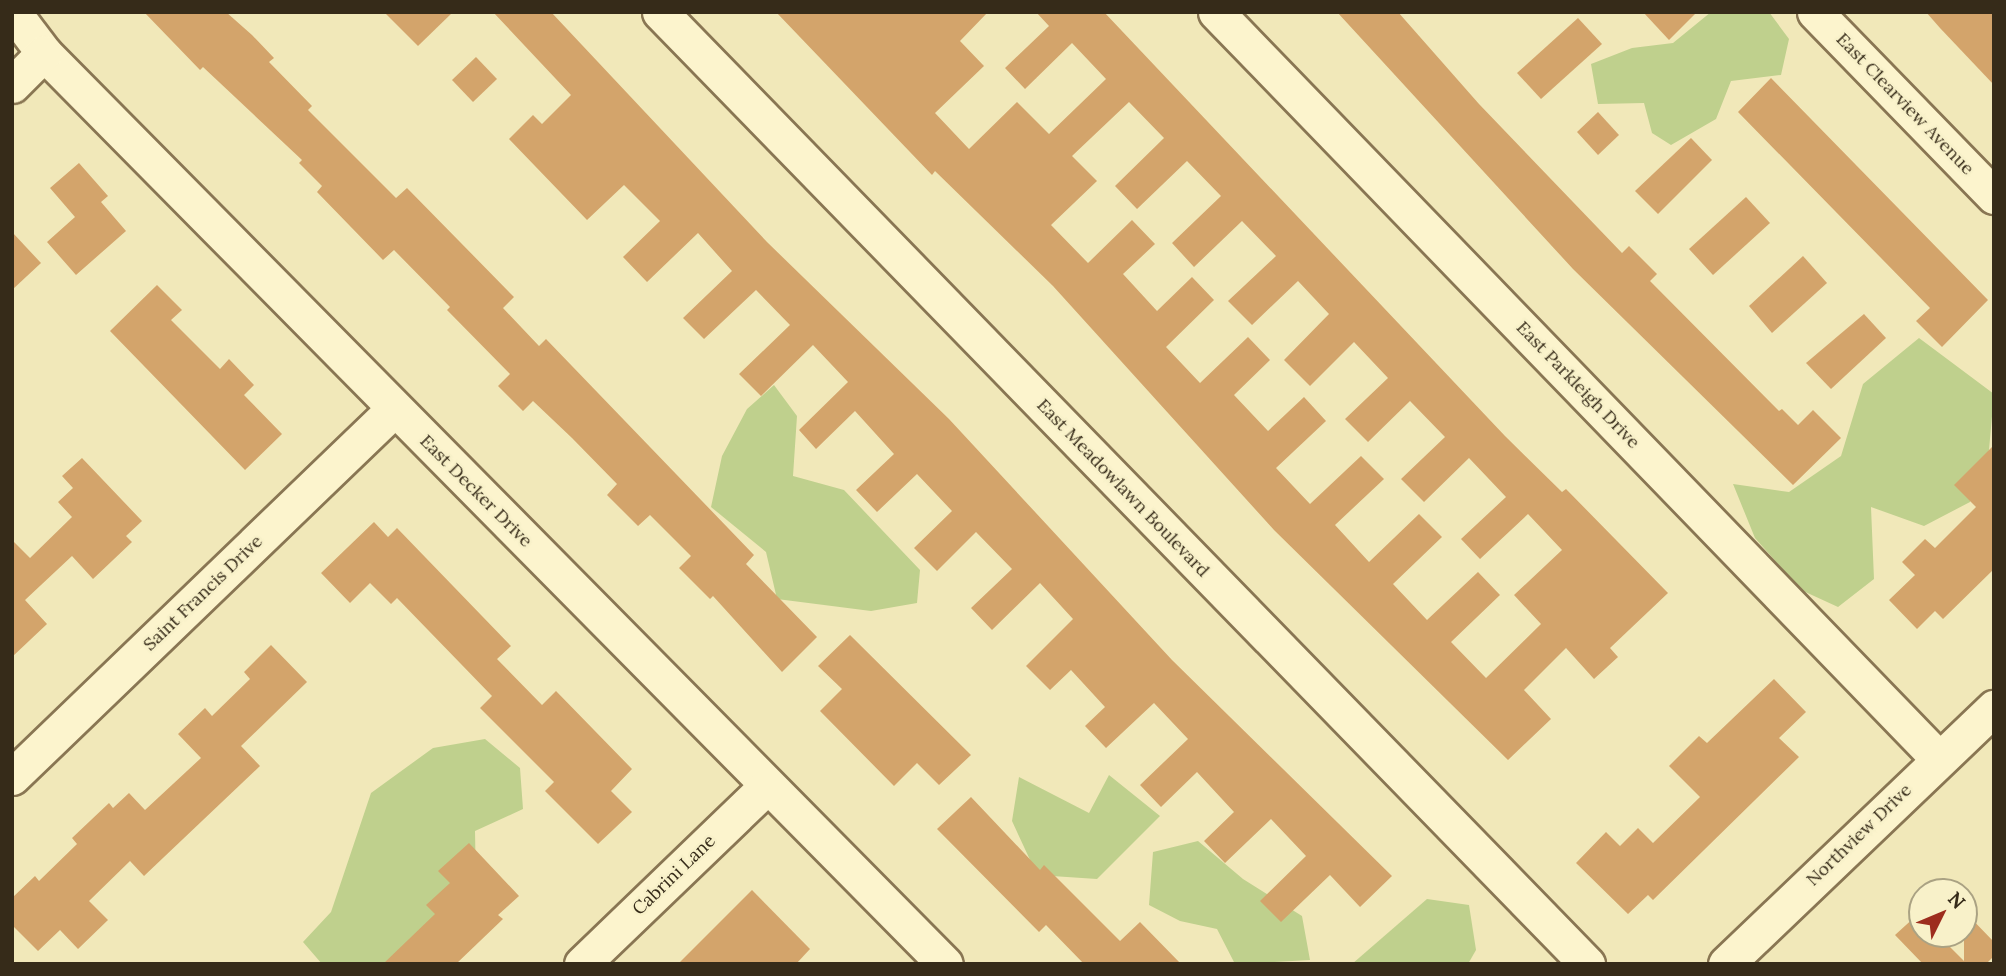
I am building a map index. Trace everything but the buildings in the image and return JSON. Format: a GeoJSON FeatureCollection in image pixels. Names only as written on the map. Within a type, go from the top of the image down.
{"type":"FeatureCollection","features":[{"type":"Feature","properties":{"kind":"street","name":"East Decker Drive"},"geometry":{"type":"LineString","coordinates":[[13,12],[44,53],[945,964]]}},
{"type":"Feature","properties":{"kind":"street","name":"East Meadowlawn Boulevard"},"geometry":{"type":"LineString","coordinates":[[660,12],[1587,964]]}},
{"type":"Feature","properties":{"kind":"street","name":"East Parkleigh Drive"},"geometry":{"type":"LineString","coordinates":[[1216,12],[1940,759]]}},
{"type":"Feature","properties":{"kind":"street","name":"East Clearview Avenue"},"geometry":{"type":"LineString","coordinates":[[1815,12],[1994,196]]}},
{"type":"Feature","properties":{"kind":"street"},"geometry":{"type":"LineString","coordinates":[[12,85],[44,53]]}},
{"type":"Feature","properties":{"kind":"street","name":"Saint Francis Drive"},"geometry":{"type":"LineString","coordinates":[[12,777],[394,409]]}},
{"type":"Feature","properties":{"kind":"street","name":"Northview Drive"},"geometry":{"type":"LineString","coordinates":[[1726,964],[1994,708]]}},
{"type":"Feature","properties":{"kind":"street","name":"Cabrini Lane"},"geometry":{"type":"LineString","coordinates":[[582,964],[767,786]]}},
{"type":"Feature","properties":{"kind":"green space"},"geometry":{"type":"Polygon","coordinates":[[[1711,12],[1769,12],[1789,39],[1781,75],[1731,81],[1716,119],[1671,145],[1652,133],[1644,103],[1598,104],[1591,64],[1632,48],[1673,43],[1711,12]]]}},
{"type":"Feature","properties":{"kind":"green space"},"geometry":{"type":"Polygon","coordinates":[[[1919,338],[1994,394],[1989,450],[1970,502],[1924,526],[1871,507],[1874,579],[1838,607],[1801,590],[1755,538],[1733,484],[1789,492],[1841,456],[1863,384],[1919,338]]]}},
{"type":"Feature","properties":{"kind":"green space"},"geometry":{"type":"Polygon","coordinates":[[[774,385],[797,416],[793,476],[844,490],[920,570],[917,603],[871,611],[777,599],[766,552],[711,507],[722,456],[747,409],[774,385]]]}},
{"type":"Feature","properties":{"kind":"green space"},"geometry":{"type":"Polygon","coordinates":[[[485,739],[520,768],[523,809],[475,831],[476,885],[402,964],[322,964],[303,942],[331,912],[371,793],[433,748],[485,739]]]}},
{"type":"Feature","properties":{"kind":"green space"},"geometry":{"type":"Polygon","coordinates":[[[1109,775],[1160,816],[1097,879],[1037,875],[1012,821],[1019,777],[1089,813],[1109,775]]]}},
{"type":"Feature","properties":{"kind":"green space"},"geometry":{"type":"Polygon","coordinates":[[[1198,841],[1243,879],[1302,916],[1310,960],[1235,964],[1217,929],[1180,921],[1149,905],[1153,852],[1198,841]]]}},
{"type":"Feature","properties":{"kind":"green space"},"geometry":{"type":"Polygon","coordinates":[[[1427,899],[1469,905],[1476,950],[1468,964],[1352,964],[1427,899]]]}}]}
